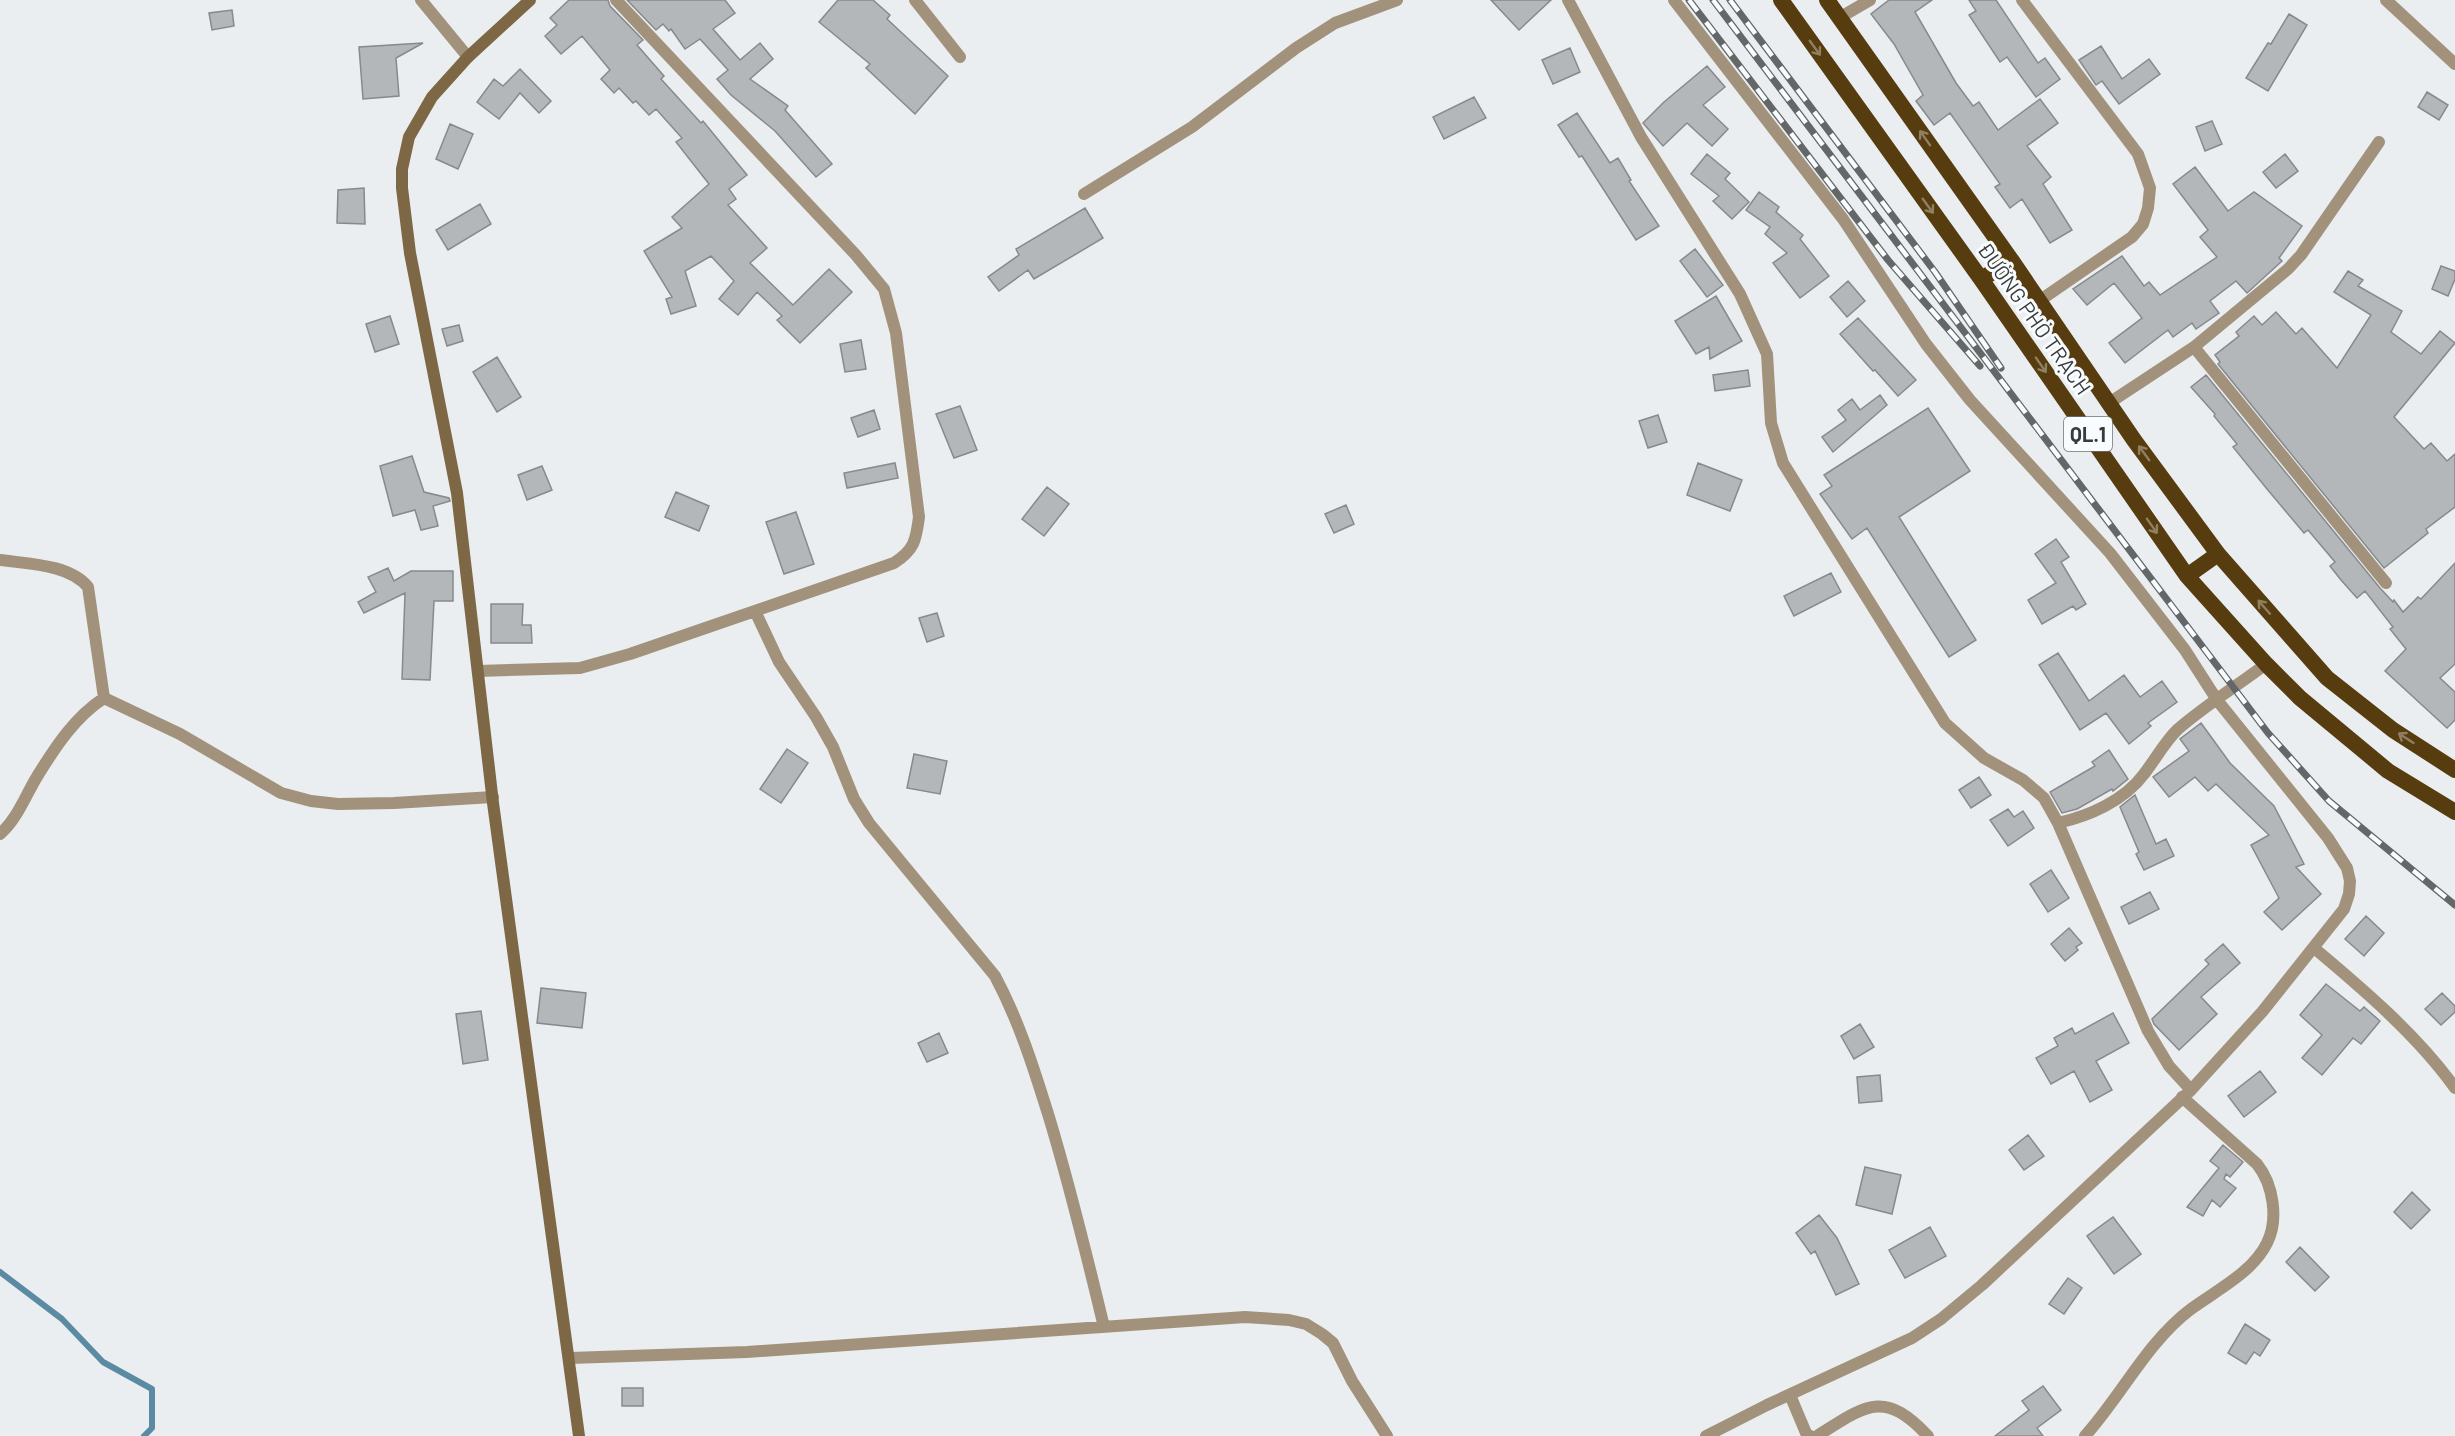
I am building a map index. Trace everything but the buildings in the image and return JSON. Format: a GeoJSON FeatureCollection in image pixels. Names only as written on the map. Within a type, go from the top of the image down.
{"type":"FeatureCollection","features":[{"type":"Feature","properties":{"kind":"highway","name":"ĐƯỜNG PHÒ TRẠCH"},"geometry":{"type":"LineString","coordinates":[[1780,0],[1981,279],[2187,576],[2266,664],[2300,698],[2388,771],[2455,812]]}},
{"type":"Feature","properties":{"kind":"highway","name":"ĐƯỜNG PHÒ TRẠCH"},"geometry":{"type":"LineString","coordinates":[[1827,0],[2012,261],[2109,403],[2218,554],[2327,678],[2393,730],[2454,769]]}},
{"type":"Feature","properties":{"kind":"highway"},"geometry":{"type":"LineString","coordinates":[[1981,279],[2012,261]]}},
{"type":"Feature","properties":{"kind":"highway"},"geometry":{"type":"LineString","coordinates":[[2187,576],[2218,554]]}},
{"type":"Feature","properties":{"kind":"main road"},"geometry":{"type":"LineString","coordinates":[[530,0],[468,57],[432,97],[417,120],[405,152],[402,188],[410,253],[457,493],[493,797],[579,1436]]}},
{"type":"Feature","properties":{"kind":"street"},"geometry":{"type":"LineString","coordinates":[[421,0],[468,57]]}},
{"type":"Feature","properties":{"kind":"street"},"geometry":{"type":"LineString","coordinates":[[478,671],[580,668],[630,654],[894,563],[908,554],[916,540],[919,517],[896,333],[884,289],[855,254],[616,0]]}},
{"type":"Feature","properties":{"kind":"street"},"geometry":{"type":"LineString","coordinates":[[915,0],[960,57]]}},
{"type":"Feature","properties":{"kind":"street"},"geometry":{"type":"LineString","coordinates":[[1084,194],[1192,127],[1296,48],[1335,23],[1397,0]]}},
{"type":"Feature","properties":{"kind":"street"},"geometry":{"type":"LineString","coordinates":[[1568,0],[1641,137],[1740,294],[1767,354],[1771,423],[1783,464],[1945,723],[1984,758],[2023,780],[2044,798],[2058,823],[2148,1031],[2186,1093],[2258,1164],[2265,1174],[2274,1213],[2270,1235],[2258,1257],[2189,1311],[2165,1334],[2135,1368],[2085,1436]]}},
{"type":"Feature","properties":{"kind":"street"},"geometry":{"type":"LineString","coordinates":[[1674,0],[1843,219],[1941,363],[1970,400],[2110,554],[2185,650],[2217,700],[2328,838],[2346,868],[2350,881],[2344,909],[2262,1012],[2186,1093],[2035,1237],[1941,1319],[1911,1338],[1706,1436]]}},
{"type":"Feature","properties":{"kind":"street"},"geometry":{"type":"LineString","coordinates":[[1839,18],[1870,0]]}},
{"type":"Feature","properties":{"kind":"street"},"geometry":{"type":"LineString","coordinates":[[2022,0],[2138,154],[2150,188],[2148,208],[2142,224],[2132,237],[2039,301]]}},
{"type":"Feature","properties":{"kind":"street"},"geometry":{"type":"LineString","coordinates":[[2386,0],[2455,64]]}},
{"type":"Feature","properties":{"kind":"street"},"geometry":{"type":"LineString","coordinates":[[2109,403],[2194,347],[2288,269],[2301,255],[2379,142]]}},
{"type":"Feature","properties":{"kind":"street"},"geometry":{"type":"LineString","coordinates":[[2194,347],[2386,584]]}},
{"type":"Feature","properties":{"kind":"street"},"geometry":{"type":"LineString","coordinates":[[0,560],[66,571],[81,578],[88,587],[104,698]]}},
{"type":"Feature","properties":{"kind":"street"},"geometry":{"type":"LineString","coordinates":[[755,611],[779,662],[833,747],[854,799],[869,824],[995,976],[1009,1004],[1025,1043],[1072,1194],[1104,1327]]}},
{"type":"Feature","properties":{"kind":"street"},"geometry":{"type":"LineString","coordinates":[[2058,823],[2091,813],[2112,802],[2131,788],[2178,730],[2266,664]]}},
{"type":"Feature","properties":{"kind":"street"},"geometry":{"type":"LineString","coordinates":[[104,698],[180,734],[281,793],[311,801],[338,804],[493,797]]}},
{"type":"Feature","properties":{"kind":"street"},"geometry":{"type":"LineString","coordinates":[[0,834],[11,824],[38,775],[73,723],[86,710],[104,698]]}},
{"type":"Feature","properties":{"kind":"street"},"geometry":{"type":"LineString","coordinates":[[2314,948],[2366,992],[2401,1026],[2455,1088]]}},
{"type":"Feature","properties":{"kind":"street"},"geometry":{"type":"LineString","coordinates":[[570,1358],[747,1352],[1245,1317],[1289,1320],[1306,1324],[1333,1343],[1352,1381],[1387,1436]]}},
{"type":"Feature","properties":{"kind":"street"},"geometry":{"type":"LineString","coordinates":[[1790,1395],[1806,1433],[1810,1436]]}},
{"type":"Feature","properties":{"kind":"street"},"geometry":{"type":"LineString","coordinates":[[1817,1436],[1839,1422],[1874,1406],[1888,1405],[1915,1422],[1928,1436]]}},
{"type":"Feature","properties":{"kind":"waterway"},"geometry":{"type":"LineString","coordinates":[[0,1272],[62,1319],[103,1362],[152,1389],[152,1428],[144,1436]]}},
{"type":"Feature","properties":{"kind":"railway"},"geometry":{"type":"LineString","coordinates":[[1689,0],[1888,260],[1980,366]]}},
{"type":"Feature","properties":{"kind":"railway"},"geometry":{"type":"LineString","coordinates":[[1713,0],[2268,733],[2329,801],[2455,905]]}},
{"type":"Feature","properties":{"kind":"railway"},"geometry":{"type":"LineString","coordinates":[[1730,0],[1935,272],[2001,368]]}}]}
